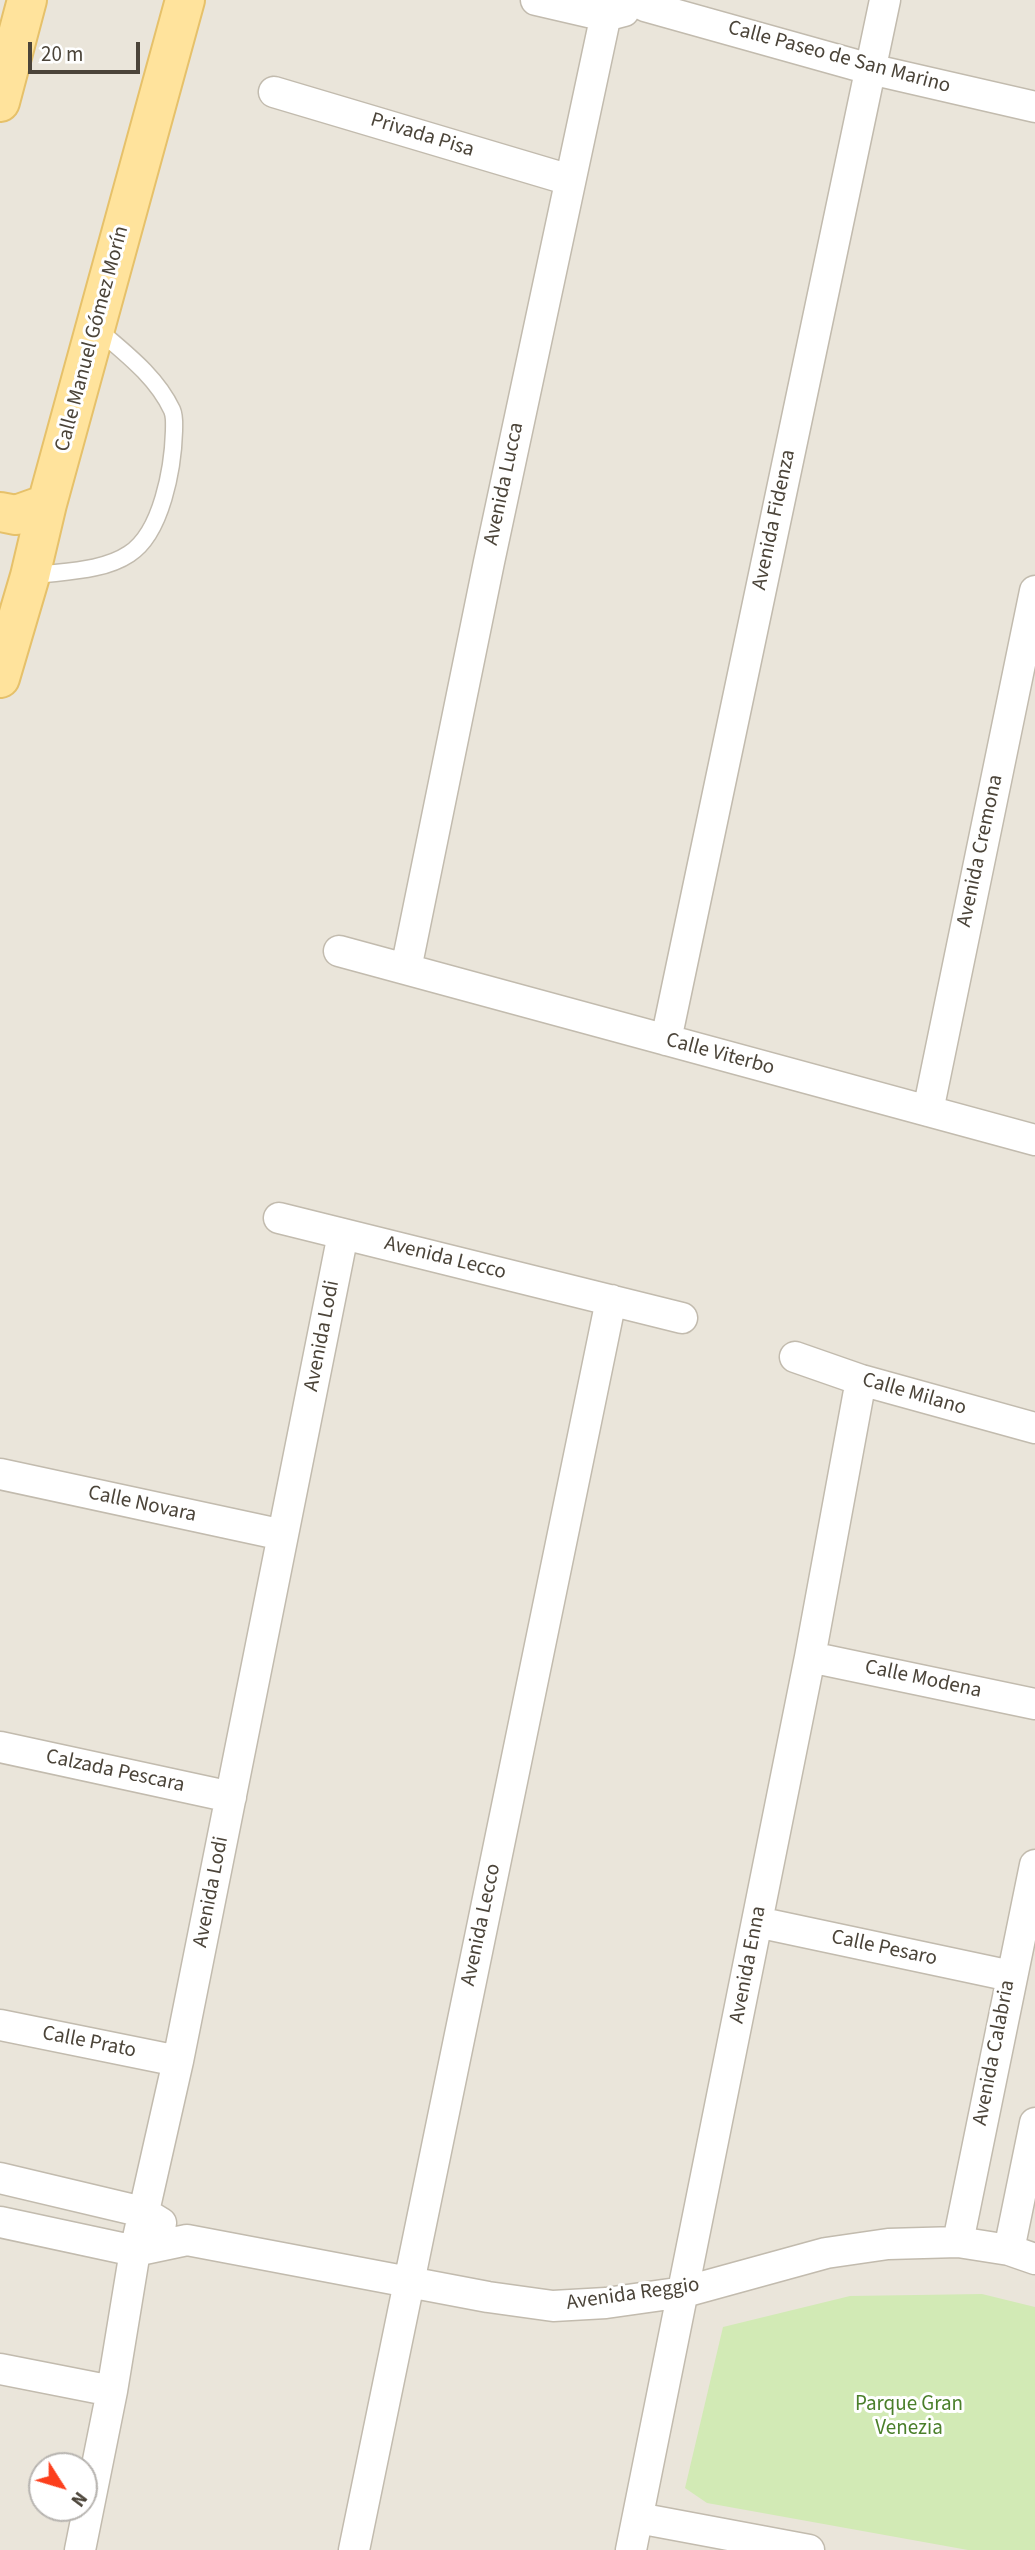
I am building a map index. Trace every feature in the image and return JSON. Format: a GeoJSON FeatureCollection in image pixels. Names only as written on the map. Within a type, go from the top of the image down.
{"type":"FeatureCollection","features":[{"type":"Feature","properties":{"kind":"main road"},"geometry":{"type":"LineString","coordinates":[[0,103],[27,0]]}},
{"type":"Feature","properties":{"kind":"main road","name":"Calle Manuel Gómez Morín"},"geometry":{"type":"LineString","coordinates":[[0,678],[186,3]]}},
{"type":"Feature","properties":{"kind":"main road"},"geometry":{"type":"LineString","coordinates":[[0,512],[16,515],[47,503]]}},
{"type":"Feature","properties":{"kind":"street","name":"Calle Paseo de San Marino"},"geometry":{"type":"LineString","coordinates":[[536,0],[607,8],[642,3],[870,69],[1035,107]]}},
{"type":"Feature","properties":{"kind":"street","name":"Avenida Fidenza"},"geometry":{"type":"LineString","coordinates":[[666,1040],[885,0]]}},
{"type":"Feature","properties":{"kind":"street","name":"Avenida Lucca"},"geometry":{"type":"LineString","coordinates":[[406,969],[491,549],[607,8]]}},
{"type":"Feature","properties":{"kind":"street","name":"Privada Pisa"},"geometry":{"type":"LineString","coordinates":[[274,92],[570,180]]}},
{"type":"Feature","properties":{"kind":"street","name":"Avenida Cremona"},"geometry":{"type":"LineString","coordinates":[[928,1111],[1035,592]]}},
{"type":"Feature","properties":{"kind":"street","name":"Calle Viterbo"},"geometry":{"type":"LineString","coordinates":[[339,951],[1035,1140]]}},
{"type":"Feature","properties":{"kind":"street","name":"Avenida Lecco"},"geometry":{"type":"LineString","coordinates":[[279,1218],[681,1318]]}},
{"type":"Feature","properties":{"kind":"street","name":"Avenida Lodi"},"geometry":{"type":"LineString","coordinates":[[80,2550],[112,2391],[135,2251],[178,2061],[344,1234]]}},
{"type":"Feature","properties":{"kind":"street","name":"Avenida Lecco"},"geometry":{"type":"LineString","coordinates":[[354,2550],[611,1300]]}},
{"type":"Feature","properties":{"kind":"street","name":"Calle Milano"},"geometry":{"type":"LineString","coordinates":[[795,1357],[861,1380],[1035,1428]]}},
{"type":"Feature","properties":{"kind":"street","name":"Avenida Enna"},"geometry":{"type":"LineString","coordinates":[[631,2550],[810,1657],[861,1380]]}},
{"type":"Feature","properties":{"kind":"street","name":"Calle Novara"},"geometry":{"type":"LineString","coordinates":[[0,1474],[283,1535]]}},
{"type":"Feature","properties":{"kind":"street","name":"Calle Modena"},"geometry":{"type":"LineString","coordinates":[[810,1657],[1035,1704]]}},
{"type":"Feature","properties":{"kind":"street","name":"Calzada Pescara"},"geometry":{"type":"LineString","coordinates":[[0,1746],[231,1797]]}},
{"type":"Feature","properties":{"kind":"street","name":"Avenida Calabria"},"geometry":{"type":"LineString","coordinates":[[958,2242],[1035,1865]]}},
{"type":"Feature","properties":{"kind":"street","name":"Calle Pesaro"},"geometry":{"type":"LineString","coordinates":[[757,1922],[1011,1976]]}},
{"type":"Feature","properties":{"kind":"street","name":"Calle Prato"},"geometry":{"type":"LineString","coordinates":[[0,2025],[178,2061]]}},
{"type":"Feature","properties":{"kind":"street"},"geometry":{"type":"LineString","coordinates":[[1022,2254],[1035,2123]]}},
{"type":"Feature","properties":{"kind":"street","name":"Avenida Reggio"},"geometry":{"type":"LineString","coordinates":[[0,2178],[144,2211],[187,2241]]}},
{"type":"Feature","properties":{"kind":"street","name":"Avenida Reggio"},"geometry":{"type":"LineString","coordinates":[[0,2222],[135,2251],[187,2241],[488,2297],[553,2306],[606,2303],[684,2292],[826,2253],[888,2244],[958,2242],[1022,2254]]}},
{"type":"Feature","properties":{"kind":"street"},"geometry":{"type":"LineString","coordinates":[[0,2369],[112,2391]]}},
{"type":"Feature","properties":{"kind":"street"},"geometry":{"type":"LineString","coordinates":[[638,2518],[809,2550]]}},
{"type":"Feature","properties":{"kind":"lane"},"geometry":{"type":"LineString","coordinates":[[30,576],[109,564],[131,553],[147,534],[163,501],[173,454],[174,414],[159,387],[135,361],[96,328]]}},
{"type":"Feature","properties":{"kind":"shaded area"},"geometry":{"type":"Polygon","coordinates":[[[0,0],[1035,0],[1035,2550],[0,2550],[0,0]]]}},
{"type":"Feature","properties":{"kind":"green space","name":"Parque Gran Venezia"},"geometry":{"type":"Polygon","coordinates":[[[982,2294],[1035,2307],[1035,2550],[968,2550],[707,2503],[685,2488],[723,2327],[850,2296],[982,2294]]]}}]}
